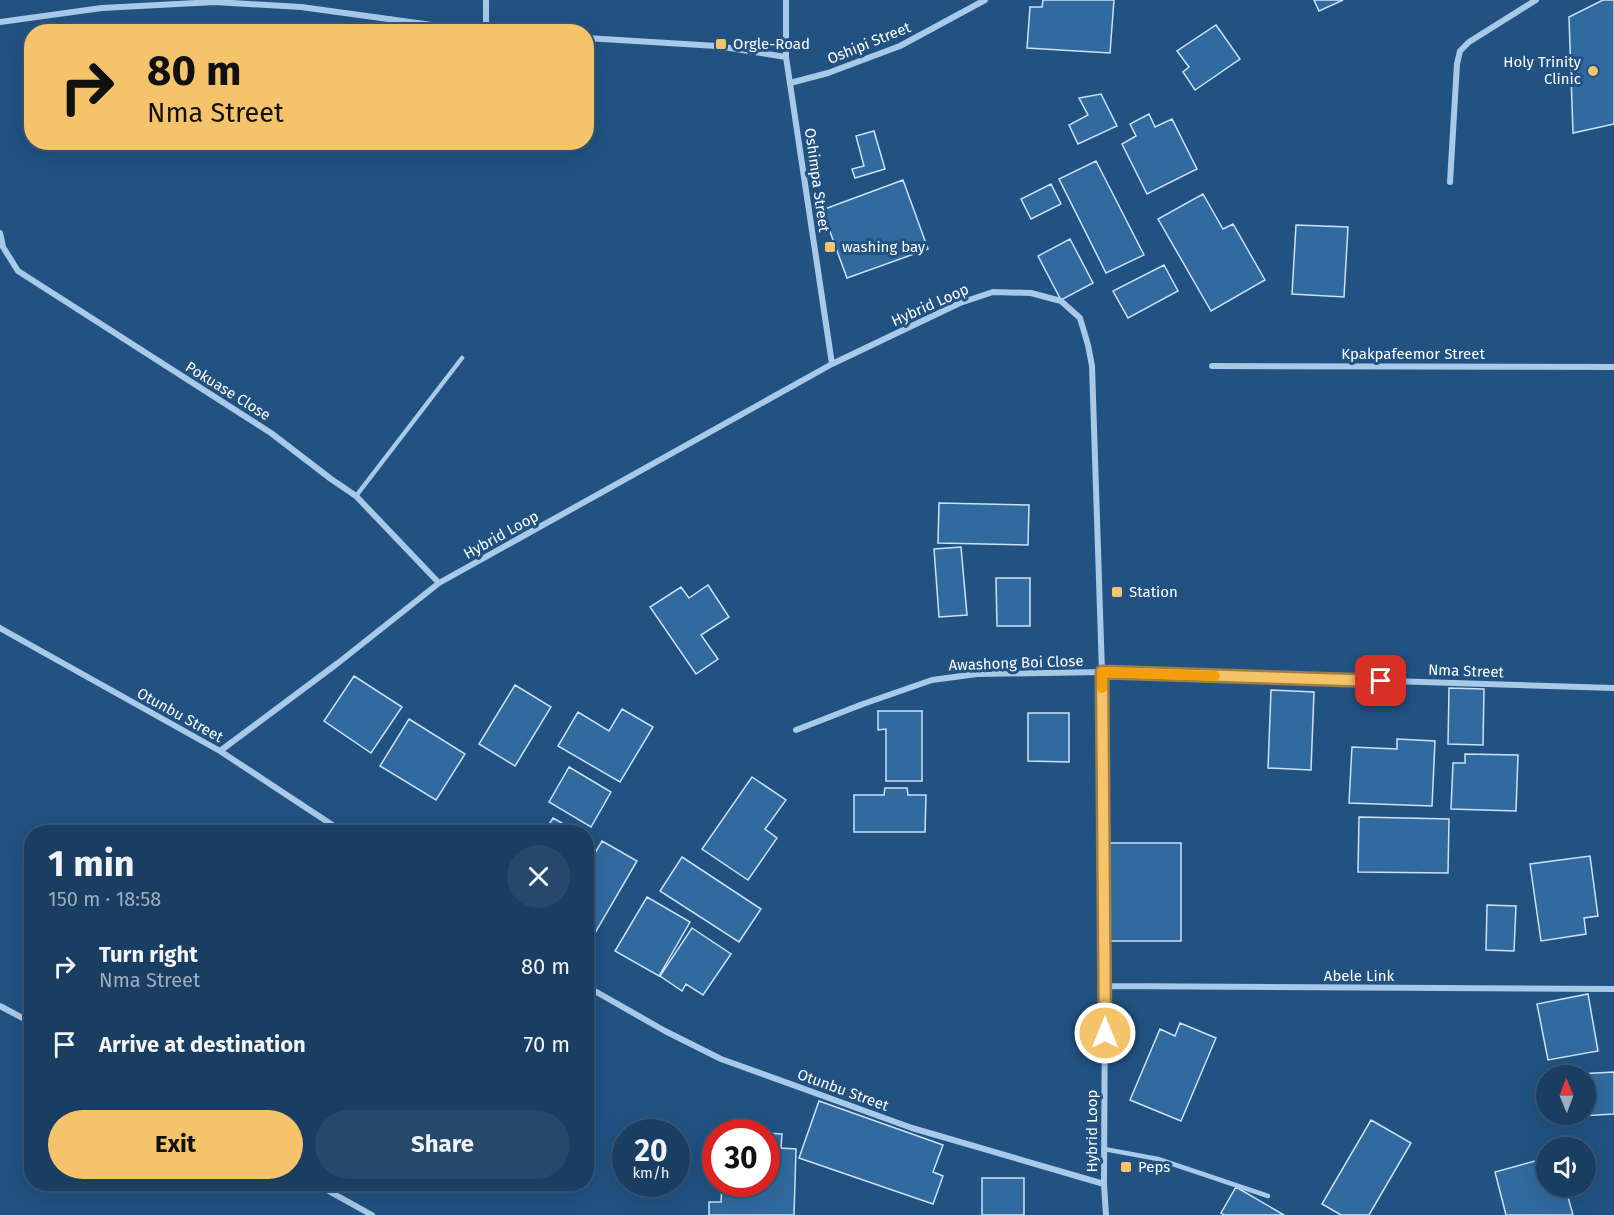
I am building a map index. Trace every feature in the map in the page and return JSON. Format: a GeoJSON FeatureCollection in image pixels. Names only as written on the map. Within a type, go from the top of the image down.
{"type":"FeatureCollection","features":[{"type":"Feature","properties":{"kind":"street"},"geometry":{"type":"LineString","coordinates":[[484,24],[486,0]]}},
{"type":"Feature","properties":{"kind":"street","name":"Oshimpa Street"},"geometry":{"type":"LineString","coordinates":[[786,0],[786,57],[832,364]]}},
{"type":"Feature","properties":{"kind":"street","name":"Oshipi Street"},"geometry":{"type":"LineString","coordinates":[[790,83],[828,73],[900,46],[985,0]]}},
{"type":"Feature","properties":{"kind":"street"},"geometry":{"type":"LineString","coordinates":[[1450,182],[1457,64],[1460,51],[1469,42],[1536,0]]}},
{"type":"Feature","properties":{"kind":"street"},"geometry":{"type":"LineString","coordinates":[[0,22],[102,8],[215,2],[301,6],[428,24]]}},
{"type":"Feature","properties":{"kind":"street"},"geometry":{"type":"LineString","coordinates":[[594,38],[717,46],[786,57]]}},
{"type":"Feature","properties":{"kind":"street","name":"Pokuase Close"},"geometry":{"type":"LineString","coordinates":[[0,233],[3,247],[18,271],[271,433],[356,496],[439,583]]}},
{"type":"Feature","properties":{"kind":"street","name":"Hybrid Loop"},"geometry":{"type":"LineString","coordinates":[[220,751],[338,663],[439,583],[832,364],[960,303],[993,292],[1031,293],[1061,301],[1080,318],[1092,366],[1102,672],[1106,1215]]}},
{"type":"Feature","properties":{"kind":"street","name":"Kpakpafeemor Street"},"geometry":{"type":"LineString","coordinates":[[1212,366],[1614,367]]}},
{"type":"Feature","properties":{"kind":"street","name":"Otunbu Street"},"geometry":{"type":"LineString","coordinates":[[0,628],[220,751],[332,825]]}},
{"type":"Feature","properties":{"kind":"street","name":"Nma Street"},"geometry":{"type":"LineString","coordinates":[[1102,672],[1614,688]]}},
{"type":"Feature","properties":{"kind":"street","name":"Awashong Boi Close"},"geometry":{"type":"LineString","coordinates":[[796,730],[932,680],[977,674],[1102,672]]}},
{"type":"Feature","properties":{"kind":"street","name":"Abele Link"},"geometry":{"type":"LineString","coordinates":[[1105,986],[1614,989]]}},
{"type":"Feature","properties":{"kind":"street","name":"Otunbu Street"},"geometry":{"type":"LineString","coordinates":[[594,991],[665,1031],[721,1059],[912,1128],[1104,1184]]}},
{"type":"Feature","properties":{"kind":"street"},"geometry":{"type":"LineString","coordinates":[[0,1005],[24,1018]]}},
{"type":"Feature","properties":{"kind":"street"},"geometry":{"type":"LineString","coordinates":[[329,1191],[372,1215]]}},
{"type":"Feature","properties":{"kind":"lane"},"geometry":{"type":"LineString","coordinates":[[356,496],[462,358]]}},
{"type":"Feature","properties":{"kind":"lane"},"geometry":{"type":"LineString","coordinates":[[1104,1149],[1158,1159],[1268,1196]]}},
{"type":"Feature","properties":{"kind":"building"},"geometry":{"type":"Polygon","coordinates":[[[1043,0],[1114,0],[1110,53],[1027,48],[1030,7],[1042,7],[1043,0]]]}},
{"type":"Feature","properties":{"kind":"building"},"geometry":{"type":"Polygon","coordinates":[[[1314,0],[1343,0],[1319,11],[1314,0]]]}},
{"type":"Feature","properties":{"kind":"building","name":"Holy Trinity Clinic"},"geometry":{"type":"Polygon","coordinates":[[[1603,0],[1614,0],[1614,124],[1573,133],[1569,17],[1603,0]]]}},
{"type":"Feature","properties":{"kind":"building"},"geometry":{"type":"Polygon","coordinates":[[[1216,25],[1240,59],[1195,90],[1183,72],[1189,67],[1177,51],[1216,25]]]}},
{"type":"Feature","properties":{"kind":"building"},"geometry":{"type":"Polygon","coordinates":[[[1101,94],[1117,126],[1078,144],[1069,125],[1088,115],[1079,98],[1101,94]]]}},
{"type":"Feature","properties":{"kind":"building"},"geometry":{"type":"Polygon","coordinates":[[[1149,114],[1155,127],[1172,119],[1197,169],[1147,194],[1122,144],[1136,136],[1130,124],[1149,114]]]}},
{"type":"Feature","properties":{"kind":"building"},"geometry":{"type":"Polygon","coordinates":[[[874,131],[885,169],[855,178],[852,169],[864,166],[856,136],[874,131]]]}},
{"type":"Feature","properties":{"kind":"building"},"geometry":{"type":"Polygon","coordinates":[[[1096,161],[1144,255],[1106,273],[1059,179],[1096,161]]]}},
{"type":"Feature","properties":{"kind":"building"},"geometry":{"type":"Polygon","coordinates":[[[903,180],[928,249],[847,278],[822,210],[903,180]]]}},
{"type":"Feature","properties":{"kind":"building"},"geometry":{"type":"Polygon","coordinates":[[[1051,184],[1061,204],[1031,219],[1021,199],[1051,184]]]}},
{"type":"Feature","properties":{"kind":"building"},"geometry":{"type":"Polygon","coordinates":[[[1203,194],[1223,229],[1233,224],[1265,280],[1211,311],[1158,219],[1203,194]]]}},
{"type":"Feature","properties":{"kind":"building"},"geometry":{"type":"Polygon","coordinates":[[[1296,225],[1348,227],[1344,297],[1292,294],[1296,225]]]}},
{"type":"Feature","properties":{"kind":"building"},"geometry":{"type":"Polygon","coordinates":[[[1070,239],[1093,283],[1061,300],[1038,256],[1070,239]]]}},
{"type":"Feature","properties":{"kind":"building"},"geometry":{"type":"Polygon","coordinates":[[[1164,265],[1178,291],[1128,318],[1113,291],[1164,265]]]}},
{"type":"Feature","properties":{"kind":"building"},"geometry":{"type":"Polygon","coordinates":[[[939,503],[1029,505],[1028,545],[938,543],[939,503]]]}},
{"type":"Feature","properties":{"kind":"building"},"geometry":{"type":"Polygon","coordinates":[[[961,547],[967,615],[939,617],[934,549],[961,547]]]}},
{"type":"Feature","properties":{"kind":"building"},"geometry":{"type":"Polygon","coordinates":[[[996,578],[1030,578],[1030,626],[997,626],[996,578]]]}},
{"type":"Feature","properties":{"kind":"building"},"geometry":{"type":"Polygon","coordinates":[[[708,585],[729,617],[701,635],[718,659],[696,674],[650,607],[681,587],[689,598],[708,585]]]}},
{"type":"Feature","properties":{"kind":"building"},"geometry":{"type":"Polygon","coordinates":[[[354,676],[402,707],[371,753],[324,721],[354,676]]]}},
{"type":"Feature","properties":{"kind":"building"},"geometry":{"type":"Polygon","coordinates":[[[515,685],[551,707],[515,766],[479,744],[515,685]]]}},
{"type":"Feature","properties":{"kind":"building"},"geometry":{"type":"Polygon","coordinates":[[[1449,688],[1484,689],[1483,745],[1448,744],[1449,688]]]}},
{"type":"Feature","properties":{"kind":"building"},"geometry":{"type":"Polygon","coordinates":[[[1271,690],[1314,692],[1311,770],[1268,768],[1271,690]]]}},
{"type":"Feature","properties":{"kind":"building"},"geometry":{"type":"Polygon","coordinates":[[[622,709],[653,727],[620,782],[558,746],[578,712],[609,731],[622,709]]]}},
{"type":"Feature","properties":{"kind":"building"},"geometry":{"type":"Polygon","coordinates":[[[878,711],[922,711],[922,781],[886,781],[886,729],[878,730],[878,711]]]}},
{"type":"Feature","properties":{"kind":"building"},"geometry":{"type":"Polygon","coordinates":[[[1028,713],[1069,713],[1069,762],[1028,761],[1028,713]]]}},
{"type":"Feature","properties":{"kind":"building"},"geometry":{"type":"Polygon","coordinates":[[[409,719],[465,754],[436,800],[380,766],[409,719]]]}},
{"type":"Feature","properties":{"kind":"building"},"geometry":{"type":"Polygon","coordinates":[[[1397,739],[1435,741],[1432,806],[1349,803],[1352,747],[1397,749],[1397,739]]]}},
{"type":"Feature","properties":{"kind":"building"},"geometry":{"type":"Polygon","coordinates":[[[1465,754],[1518,755],[1516,811],[1451,809],[1453,763],[1465,763],[1465,754]]]}},
{"type":"Feature","properties":{"kind":"building"},"geometry":{"type":"Polygon","coordinates":[[[569,767],[611,792],[592,825],[588,825],[549,802],[569,767]]]}},
{"type":"Feature","properties":{"kind":"building"},"geometry":{"type":"Polygon","coordinates":[[[752,777],[786,800],[765,829],[777,838],[748,880],[702,849],[752,777]]]}},
{"type":"Feature","properties":{"kind":"building"},"geometry":{"type":"Polygon","coordinates":[[[885,788],[907,788],[908,795],[926,795],[925,832],[854,832],[854,795],[884,795],[885,788]]]}},
{"type":"Feature","properties":{"kind":"building"},"geometry":{"type":"Polygon","coordinates":[[[1359,817],[1449,819],[1448,873],[1358,872],[1359,817]]]}},
{"type":"Feature","properties":{"kind":"building"},"geometry":{"type":"Polygon","coordinates":[[[553,818],[566,825],[548,825],[553,818]]]}},
{"type":"Feature","properties":{"kind":"building"},"geometry":{"type":"Polygon","coordinates":[[[602,841],[637,861],[595,933],[594,932],[594,854],[602,841]]]}},
{"type":"Feature","properties":{"kind":"building"},"geometry":{"type":"Polygon","coordinates":[[[1099,843],[1181,843],[1181,941],[1099,941],[1099,843]]]}},
{"type":"Feature","properties":{"kind":"building"},"geometry":{"type":"Polygon","coordinates":[[[1590,856],[1598,916],[1584,918],[1586,934],[1541,941],[1530,864],[1590,856]]]}},
{"type":"Feature","properties":{"kind":"building"},"geometry":{"type":"Polygon","coordinates":[[[682,857],[761,909],[739,942],[660,891],[682,857]]]}},
{"type":"Feature","properties":{"kind":"building"},"geometry":{"type":"Polygon","coordinates":[[[647,897],[690,922],[659,976],[615,951],[647,897]]]}},
{"type":"Feature","properties":{"kind":"building"},"geometry":{"type":"Polygon","coordinates":[[[1487,905],[1516,906],[1514,951],[1486,950],[1487,905]]]}},
{"type":"Feature","properties":{"kind":"building"},"geometry":{"type":"Polygon","coordinates":[[[692,928],[731,954],[703,995],[686,984],[682,991],[660,976],[692,928]]]}},
{"type":"Feature","properties":{"kind":"building"},"geometry":{"type":"Polygon","coordinates":[[[1588,994],[1598,1051],[1548,1060],[1537,1004],[1588,994]]]}},
{"type":"Feature","properties":{"kind":"building"},"geometry":{"type":"Polygon","coordinates":[[[1180,1023],[1216,1038],[1181,1121],[1130,1100],[1160,1029],[1175,1036],[1180,1023]]]}},
{"type":"Feature","properties":{"kind":"building"},"geometry":{"type":"Polygon","coordinates":[[[1614,1072],[1614,1114],[1596,1115],[1596,1073],[1614,1072]]]}},
{"type":"Feature","properties":{"kind":"building"},"geometry":{"type":"Polygon","coordinates":[[[819,1101],[943,1145],[933,1172],[943,1176],[933,1204],[799,1158],[819,1101]]]}},
{"type":"Feature","properties":{"kind":"building"},"geometry":{"type":"Polygon","coordinates":[[[1371,1120],[1411,1143],[1369,1215],[1341,1215],[1322,1204],[1371,1120]]]}},
{"type":"Feature","properties":{"kind":"building"},"geometry":{"type":"Polygon","coordinates":[[[780,1134],[782,1134],[781,1148],[796,1149],[794,1215],[709,1215],[709,1202],[721,1202],[721,1197],[780,1197],[780,1134]]]}},
{"type":"Feature","properties":{"kind":"building"},"geometry":{"type":"Polygon","coordinates":[[[1536,1161],[1536,1197],[1568,1197],[1573,1215],[1506,1215],[1495,1172],[1536,1161]]]}},
{"type":"Feature","properties":{"kind":"building"},"geometry":{"type":"Polygon","coordinates":[[[982,1178],[1024,1178],[1024,1215],[982,1215],[982,1178]]]}},
{"type":"Feature","properties":{"kind":"building"},"geometry":{"type":"Polygon","coordinates":[[[1236,1187],[1284,1215],[1224,1215],[1221,1213],[1236,1187]]]}},
{"type":"Feature","properties":{"kind":"slow traffic"},"geometry":{"type":"LineString","coordinates":[[1102,688],[1102,672],[1215,676]]}},
{"type":"Feature","properties":{"kind":"place","name":"Orgle-Road"},"geometry":{"type":"Point","coordinates":[721,44]}},
{"type":"Feature","properties":{"kind":"place","name":"Holy Trinity Clinic"},"geometry":{"type":"Point","coordinates":[1593,71]}},
{"type":"Feature","properties":{"kind":"place","name":"washing bay"},"geometry":{"type":"Point","coordinates":[830,247]}},
{"type":"Feature","properties":{"kind":"place","name":"Station"},"geometry":{"type":"Point","coordinates":[1117,592]}},
{"type":"Feature","properties":{"kind":"place","name":"Peps"},"geometry":{"type":"Point","coordinates":[1126,1167]}},
{"type":"Feature","properties":{"kind":"route"},"geometry":{"type":"LineString","coordinates":[[1105,1033],[1102,672],[1381,681]]}}]}
